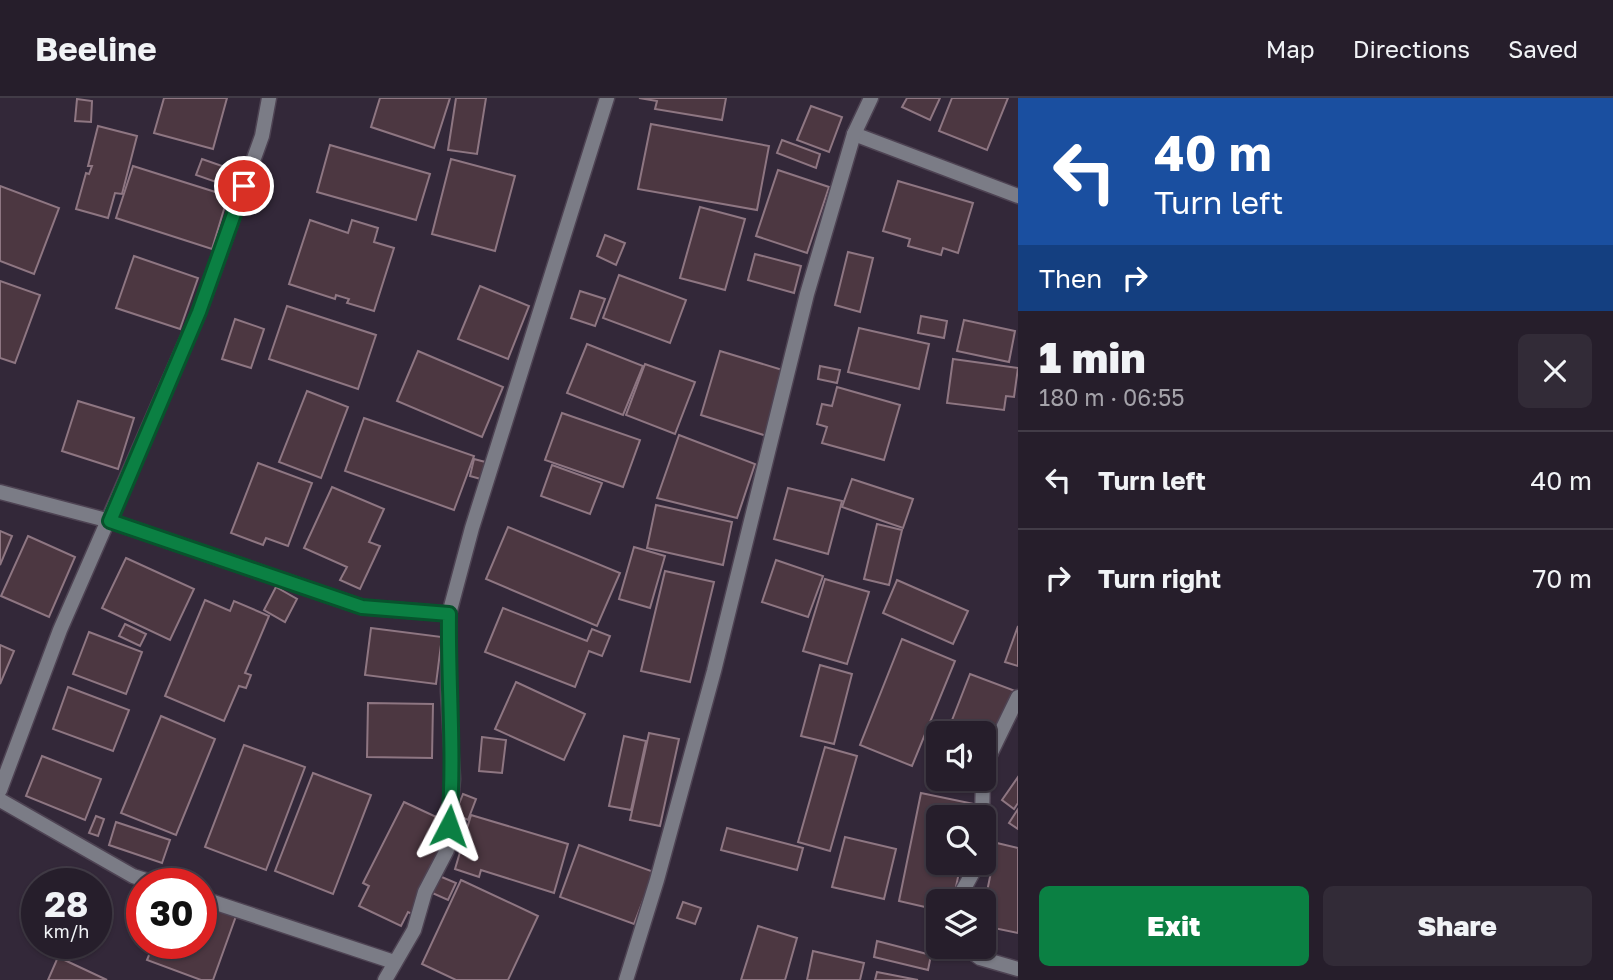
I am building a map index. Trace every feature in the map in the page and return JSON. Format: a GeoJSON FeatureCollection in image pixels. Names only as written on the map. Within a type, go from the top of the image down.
{"type":"FeatureCollection","features":[{"type":"Feature","properties":{"kind":"street"},"geometry":{"type":"LineString","coordinates":[[0,790],[61,630],[199,312],[262,136],[269,98]]}},
{"type":"Feature","properties":{"kind":"street"},"geometry":{"type":"LineString","coordinates":[[386,980],[414,930],[425,892],[447,850],[453,779],[448,691],[449,614],[472,528],[607,98]]}},
{"type":"Feature","properties":{"kind":"street"},"geometry":{"type":"LineString","coordinates":[[626,980],[657,880],[714,671],[807,294],[854,134],[871,98]]}},
{"type":"Feature","properties":{"kind":"street"},"geometry":{"type":"LineString","coordinates":[[854,134],[1018,196]]}},
{"type":"Feature","properties":{"kind":"street"},"geometry":{"type":"LineString","coordinates":[[0,492],[110,521],[362,607],[449,614]]}},
{"type":"Feature","properties":{"kind":"street"},"geometry":{"type":"LineString","coordinates":[[996,742],[1018,697]]}},
{"type":"Feature","properties":{"kind":"street"},"geometry":{"type":"LineString","coordinates":[[0,800],[126,872]]}},
{"type":"Feature","properties":{"kind":"street"},"geometry":{"type":"LineString","coordinates":[[217,903],[394,962]]}},
{"type":"Feature","properties":{"kind":"street"},"geometry":{"type":"LineString","coordinates":[[983,959],[1018,969]]}},
{"type":"Feature","properties":{"kind":"building"},"geometry":{"type":"Polygon","coordinates":[[[164,98],[227,98],[213,149],[154,133],[164,98]]]}},
{"type":"Feature","properties":{"kind":"building"},"geometry":{"type":"Polygon","coordinates":[[[380,98],[450,98],[434,148],[371,127],[380,98]]]}},
{"type":"Feature","properties":{"kind":"building"},"geometry":{"type":"Polygon","coordinates":[[[456,98],[486,98],[477,154],[448,150],[456,98]]]}},
{"type":"Feature","properties":{"kind":"building"},"geometry":{"type":"Polygon","coordinates":[[[639,98],[726,98],[722,120],[655,109],[657,101],[639,98]]]}},
{"type":"Feature","properties":{"kind":"building"},"geometry":{"type":"Polygon","coordinates":[[[907,98],[940,98],[930,120],[902,107],[907,98]]]}},
{"type":"Feature","properties":{"kind":"building"},"geometry":{"type":"Polygon","coordinates":[[[952,98],[1008,98],[987,150],[939,131],[952,98]]]}},
{"type":"Feature","properties":{"kind":"building"},"geometry":{"type":"Polygon","coordinates":[[[77,99],[92,101],[91,122],[75,121],[77,99]]]}},
{"type":"Feature","properties":{"kind":"building"},"geometry":{"type":"Polygon","coordinates":[[[811,106],[842,117],[829,152],[797,140],[811,106]]]}},
{"type":"Feature","properties":{"kind":"building"},"geometry":{"type":"Polygon","coordinates":[[[651,124],[769,146],[757,210],[638,189],[651,124]]]}},
{"type":"Feature","properties":{"kind":"building"},"geometry":{"type":"Polygon","coordinates":[[[98,126],[137,136],[122,194],[115,193],[108,218],[76,209],[86,173],[89,174],[92,166],[88,166],[98,126]]]}},
{"type":"Feature","properties":{"kind":"building"},"geometry":{"type":"Polygon","coordinates":[[[782,140],[820,154],[816,168],[777,153],[782,140]]]}},
{"type":"Feature","properties":{"kind":"building"},"geometry":{"type":"Polygon","coordinates":[[[330,145],[430,174],[416,220],[317,192],[330,145]]]}},
{"type":"Feature","properties":{"kind":"building"},"geometry":{"type":"Polygon","coordinates":[[[202,159],[245,174],[239,190],[196,175],[202,159]]]}},
{"type":"Feature","properties":{"kind":"building"},"geometry":{"type":"Polygon","coordinates":[[[451,159],[515,176],[495,251],[432,234],[451,159]]]}},
{"type":"Feature","properties":{"kind":"building"},"geometry":{"type":"Polygon","coordinates":[[[133,166],[228,196],[212,249],[116,218],[133,166]]]}},
{"type":"Feature","properties":{"kind":"building"},"geometry":{"type":"Polygon","coordinates":[[[778,170],[829,187],[807,253],[756,236],[778,170]]]}},
{"type":"Feature","properties":{"kind":"building"},"geometry":{"type":"Polygon","coordinates":[[[898,181],[973,203],[958,253],[943,248],[941,255],[908,246],[910,239],[883,231],[898,181]]]}},
{"type":"Feature","properties":{"kind":"building"},"geometry":{"type":"Polygon","coordinates":[[[0,186],[59,208],[34,274],[0,261],[0,186]]]}},
{"type":"Feature","properties":{"kind":"building"},"geometry":{"type":"Polygon","coordinates":[[[700,207],[745,219],[725,290],[680,278],[700,207]]]}},
{"type":"Feature","properties":{"kind":"building"},"geometry":{"type":"Polygon","coordinates":[[[310,220],[348,233],[352,220],[378,228],[374,242],[394,248],[374,311],[347,303],[349,299],[336,295],[335,299],[289,284],[310,220]]]}},
{"type":"Feature","properties":{"kind":"building"},"geometry":{"type":"Polygon","coordinates":[[[605,235],[625,243],[616,265],[597,256],[605,235]]]}},
{"type":"Feature","properties":{"kind":"building"},"geometry":{"type":"Polygon","coordinates":[[[848,252],[873,258],[860,312],[835,305],[848,252]]]}},
{"type":"Feature","properties":{"kind":"building"},"geometry":{"type":"Polygon","coordinates":[[[755,254],[801,266],[794,293],[748,280],[755,254]]]}},
{"type":"Feature","properties":{"kind":"building"},"geometry":{"type":"Polygon","coordinates":[[[134,256],[198,278],[180,329],[116,308],[134,256]]]}},
{"type":"Feature","properties":{"kind":"building"},"geometry":{"type":"Polygon","coordinates":[[[619,275],[686,300],[670,343],[603,318],[619,275]]]}},
{"type":"Feature","properties":{"kind":"building"},"geometry":{"type":"Polygon","coordinates":[[[0,281],[40,295],[15,363],[0,358],[0,281]]]}},
{"type":"Feature","properties":{"kind":"building"},"geometry":{"type":"Polygon","coordinates":[[[480,286],[529,306],[508,359],[458,339],[480,286]]]}},
{"type":"Feature","properties":{"kind":"building"},"geometry":{"type":"Polygon","coordinates":[[[580,291],[605,299],[595,326],[571,318],[580,291]]]}},
{"type":"Feature","properties":{"kind":"building"},"geometry":{"type":"Polygon","coordinates":[[[287,306],[376,335],[358,389],[269,359],[287,306]]]}},
{"type":"Feature","properties":{"kind":"building"},"geometry":{"type":"Polygon","coordinates":[[[921,316],[947,321],[944,338],[918,333],[921,316]]]}},
{"type":"Feature","properties":{"kind":"building"},"geometry":{"type":"Polygon","coordinates":[[[235,319],[264,329],[251,368],[222,359],[235,319]]]}},
{"type":"Feature","properties":{"kind":"building"},"geometry":{"type":"Polygon","coordinates":[[[964,320],[1015,331],[1009,362],[957,351],[964,320]]]}},
{"type":"Feature","properties":{"kind":"building"},"geometry":{"type":"Polygon","coordinates":[[[859,328],[929,344],[919,389],[848,372],[859,328]]]}},
{"type":"Feature","properties":{"kind":"building"},"geometry":{"type":"Polygon","coordinates":[[[587,344],[643,366],[623,415],[567,393],[587,344]]]}},
{"type":"Feature","properties":{"kind":"building"},"geometry":{"type":"Polygon","coordinates":[[[418,351],[503,387],[482,437],[397,401],[418,351]]]}},
{"type":"Feature","properties":{"kind":"building"},"geometry":{"type":"Polygon","coordinates":[[[720,351],[789,372],[770,437],[701,415],[720,351]]]}},
{"type":"Feature","properties":{"kind":"building"},"geometry":{"type":"Polygon","coordinates":[[[953,359],[1018,368],[1014,397],[1006,396],[1004,410],[947,403],[953,359]]]}},
{"type":"Feature","properties":{"kind":"building"},"geometry":{"type":"Polygon","coordinates":[[[645,364],[695,382],[675,434],[626,415],[645,364]]]}},
{"type":"Feature","properties":{"kind":"building"},"geometry":{"type":"Polygon","coordinates":[[[820,366],[840,370],[837,383],[818,379],[820,366]]]}},
{"type":"Feature","properties":{"kind":"building"},"geometry":{"type":"Polygon","coordinates":[[[837,387],[900,405],[884,460],[822,443],[827,427],[817,424],[822,404],[832,406],[837,387]]]}},
{"type":"Feature","properties":{"kind":"building"},"geometry":{"type":"Polygon","coordinates":[[[307,391],[348,407],[321,478],[279,462],[307,391]]]}},
{"type":"Feature","properties":{"kind":"building"},"geometry":{"type":"Polygon","coordinates":[[[78,401],[134,418],[118,469],[62,451],[78,401]]]}},
{"type":"Feature","properties":{"kind":"building"},"geometry":{"type":"Polygon","coordinates":[[[562,413],[640,440],[623,487],[545,460],[562,413]]]}},
{"type":"Feature","properties":{"kind":"building"},"geometry":{"type":"Polygon","coordinates":[[[364,418],[474,456],[454,510],[345,471],[364,418]]]}},
{"type":"Feature","properties":{"kind":"building"},"geometry":{"type":"Polygon","coordinates":[[[679,435],[755,464],[737,518],[657,498],[679,435]]]}},
{"type":"Feature","properties":{"kind":"building"},"geometry":{"type":"Polygon","coordinates":[[[474,459],[493,464],[488,481],[470,476],[474,459]]]}},
{"type":"Feature","properties":{"kind":"building"},"geometry":{"type":"Polygon","coordinates":[[[258,463],[312,483],[288,546],[266,538],[263,545],[231,533],[258,463]]]}},
{"type":"Feature","properties":{"kind":"building"},"geometry":{"type":"Polygon","coordinates":[[[552,465],[602,483],[590,514],[541,496],[552,465]]]}},
{"type":"Feature","properties":{"kind":"building"},"geometry":{"type":"Polygon","coordinates":[[[852,479],[913,499],[903,528],[842,507],[852,479]]]}},
{"type":"Feature","properties":{"kind":"building"},"geometry":{"type":"Polygon","coordinates":[[[332,487],[384,509],[369,542],[380,546],[360,589],[340,580],[347,567],[304,548],[332,487]]]}},
{"type":"Feature","properties":{"kind":"building"},"geometry":{"type":"Polygon","coordinates":[[[788,488],[842,501],[828,554],[774,539],[788,488]]]}},
{"type":"Feature","properties":{"kind":"building"},"geometry":{"type":"Polygon","coordinates":[[[656,505],[732,522],[723,565],[647,548],[656,505]]]}},
{"type":"Feature","properties":{"kind":"building"},"geometry":{"type":"Polygon","coordinates":[[[877,524],[902,530],[889,585],[864,579],[877,524]]]}},
{"type":"Feature","properties":{"kind":"building"},"geometry":{"type":"Polygon","coordinates":[[[508,527],[620,573],[597,626],[486,579],[508,527]]]}},
{"type":"Feature","properties":{"kind":"building"},"geometry":{"type":"Polygon","coordinates":[[[0,531],[12,536],[0,565],[0,531]]]}},
{"type":"Feature","properties":{"kind":"building"},"geometry":{"type":"Polygon","coordinates":[[[28,536],[75,557],[49,617],[1,596],[28,536]]]}},
{"type":"Feature","properties":{"kind":"building"},"geometry":{"type":"Polygon","coordinates":[[[634,547],[665,556],[650,608],[619,599],[634,547]]]}},
{"type":"Feature","properties":{"kind":"building"},"geometry":{"type":"Polygon","coordinates":[[[126,558],[194,589],[170,640],[102,608],[126,558]]]}},
{"type":"Feature","properties":{"kind":"building"},"geometry":{"type":"Polygon","coordinates":[[[776,560],[823,576],[808,617],[762,602],[776,560]]]}},
{"type":"Feature","properties":{"kind":"building"},"geometry":{"type":"Polygon","coordinates":[[[665,571],[714,582],[690,682],[641,671],[665,571]]]}},
{"type":"Feature","properties":{"kind":"building"},"geometry":{"type":"Polygon","coordinates":[[[825,579],[869,592],[847,664],[803,651],[825,579]]]}},
{"type":"Feature","properties":{"kind":"building"},"geometry":{"type":"Polygon","coordinates":[[[897,580],[968,611],[953,644],[883,613],[897,580]]]}},
{"type":"Feature","properties":{"kind":"building"},"geometry":{"type":"Polygon","coordinates":[[[276,587],[297,599],[285,622],[264,610],[276,587]]]}},
{"type":"Feature","properties":{"kind":"building"},"geometry":{"type":"Polygon","coordinates":[[[205,600],[230,611],[234,601],[269,616],[245,673],[251,675],[246,688],[239,686],[224,721],[165,696],[205,600]]]}},
{"type":"Feature","properties":{"kind":"building"},"geometry":{"type":"Polygon","coordinates":[[[503,608],[587,641],[592,629],[610,636],[602,656],[589,651],[575,687],[485,652],[503,608]]]}},
{"type":"Feature","properties":{"kind":"building"},"geometry":{"type":"Polygon","coordinates":[[[125,624],[146,634],[140,646],[119,636],[125,624]]]}},
{"type":"Feature","properties":{"kind":"building"},"geometry":{"type":"Polygon","coordinates":[[[1018,626],[1018,666],[1005,662],[1018,626]]]}},
{"type":"Feature","properties":{"kind":"building"},"geometry":{"type":"Polygon","coordinates":[[[371,628],[442,637],[436,684],[365,675],[371,628]]]}},
{"type":"Feature","properties":{"kind":"building"},"geometry":{"type":"Polygon","coordinates":[[[89,632],[142,652],[126,694],[73,674],[89,632]]]}},
{"type":"Feature","properties":{"kind":"building"},"geometry":{"type":"Polygon","coordinates":[[[902,639],[955,661],[930,721],[926,721],[926,732],[912,766],[860,745],[902,639]]]}},
{"type":"Feature","properties":{"kind":"building"},"geometry":{"type":"Polygon","coordinates":[[[0,645],[14,651],[0,684],[0,645]]]}},
{"type":"Feature","properties":{"kind":"building"},"geometry":{"type":"Polygon","coordinates":[[[820,665],[852,674],[834,744],[801,736],[820,665]]]}},
{"type":"Feature","properties":{"kind":"building"},"geometry":{"type":"Polygon","coordinates":[[[970,674],[1018,692],[1005,735],[996,731],[996,721],[952,721],[970,674]]]}},
{"type":"Feature","properties":{"kind":"building"},"geometry":{"type":"Polygon","coordinates":[[[516,682],[585,714],[564,760],[495,729],[516,682]]]}},
{"type":"Feature","properties":{"kind":"building"},"geometry":{"type":"Polygon","coordinates":[[[68,687],[129,710],[113,751],[53,729],[68,687]]]}},
{"type":"Feature","properties":{"kind":"building"},"geometry":{"type":"Polygon","coordinates":[[[368,703],[433,704],[432,758],[367,757],[368,703]]]}},
{"type":"Feature","properties":{"kind":"building"},"geometry":{"type":"Polygon","coordinates":[[[161,716],[215,739],[176,835],[121,813],[161,716]]]}},
{"type":"Feature","properties":{"kind":"building"},"geometry":{"type":"Polygon","coordinates":[[[649,733],[679,739],[660,826],[630,820],[649,733]]]}},
{"type":"Feature","properties":{"kind":"building"},"geometry":{"type":"Polygon","coordinates":[[[624,736],[646,741],[631,810],[609,806],[624,736]]]}},
{"type":"Feature","properties":{"kind":"building"},"geometry":{"type":"Polygon","coordinates":[[[482,737],[506,740],[502,773],[479,771],[482,737]]]}},
{"type":"Feature","properties":{"kind":"building"},"geometry":{"type":"Polygon","coordinates":[[[244,745],[305,767],[266,870],[205,847],[244,745]]]}},
{"type":"Feature","properties":{"kind":"building"},"geometry":{"type":"Polygon","coordinates":[[[825,747],[857,756],[830,851],[798,842],[825,747]]]}},
{"type":"Feature","properties":{"kind":"building"},"geometry":{"type":"Polygon","coordinates":[[[42,756],[101,779],[85,820],[26,796],[42,756]]]}},
{"type":"Feature","properties":{"kind":"building"},"geometry":{"type":"Polygon","coordinates":[[[313,773],[371,795],[333,894],[275,871],[313,773]]]}},
{"type":"Feature","properties":{"kind":"building"},"geometry":{"type":"Polygon","coordinates":[[[1018,777],[1018,803],[1014,809],[1002,800],[1018,777]]]}},
{"type":"Feature","properties":{"kind":"building"},"geometry":{"type":"Polygon","coordinates":[[[921,793],[974,804],[926,805],[926,875],[958,875],[956,889],[926,889],[926,907],[899,901],[921,793]]]}},
{"type":"Feature","properties":{"kind":"building"},"geometry":{"type":"Polygon","coordinates":[[[463,794],[476,799],[468,820],[455,814],[463,794]]]}},
{"type":"Feature","properties":{"kind":"building"},"geometry":{"type":"Polygon","coordinates":[[[404,802],[445,821],[436,841],[445,844],[412,914],[408,912],[401,926],[359,906],[369,886],[363,883],[404,802]]]}},
{"type":"Feature","properties":{"kind":"building"},"geometry":{"type":"Polygon","coordinates":[[[1018,809],[1018,829],[1009,823],[1018,809]]]}},
{"type":"Feature","properties":{"kind":"building"},"geometry":{"type":"Polygon","coordinates":[[[471,815],[568,844],[554,893],[481,870],[479,877],[455,869],[471,815]]]}},
{"type":"Feature","properties":{"kind":"building"},"geometry":{"type":"Polygon","coordinates":[[[96,816],[104,819],[98,836],[89,833],[96,816]]]}},
{"type":"Feature","properties":{"kind":"building"},"geometry":{"type":"Polygon","coordinates":[[[116,822],[170,840],[162,863],[109,845],[116,822]]]}},
{"type":"Feature","properties":{"kind":"building"},"geometry":{"type":"Polygon","coordinates":[[[727,828],[803,848],[797,870],[721,850],[727,828]]]}},
{"type":"Feature","properties":{"kind":"building"},"geometry":{"type":"Polygon","coordinates":[[[845,837],[896,849],[884,899],[832,887],[845,837]]]}},
{"type":"Feature","properties":{"kind":"building"},"geometry":{"type":"Polygon","coordinates":[[[997,843],[1018,848],[1018,933],[996,928],[996,889],[988,889],[990,875],[996,875],[997,843]]]}},
{"type":"Feature","properties":{"kind":"building"},"geometry":{"type":"Polygon","coordinates":[[[579,845],[654,872],[634,924],[560,897],[579,845]]]}},
{"type":"Feature","properties":{"kind":"building"},"geometry":{"type":"Polygon","coordinates":[[[437,875],[456,883],[448,900],[430,892],[437,875]]]}},
{"type":"Feature","properties":{"kind":"building"},"geometry":{"type":"Polygon","coordinates":[[[461,880],[538,916],[508,980],[456,980],[422,964],[461,880]]]}},
{"type":"Feature","properties":{"kind":"building"},"geometry":{"type":"Polygon","coordinates":[[[683,902],[701,908],[695,924],[677,918],[683,902]]]}},
{"type":"Feature","properties":{"kind":"building"},"geometry":{"type":"Polygon","coordinates":[[[217,909],[236,916],[213,980],[201,980],[147,960],[217,959],[217,909]]]}},
{"type":"Feature","properties":{"kind":"building"},"geometry":{"type":"Polygon","coordinates":[[[758,926],[797,938],[785,980],[741,980],[758,926]]]}},
{"type":"Feature","properties":{"kind":"building"},"geometry":{"type":"Polygon","coordinates":[[[877,941],[926,954],[926,959],[930,959],[928,970],[874,957],[877,941]]]}},
{"type":"Feature","properties":{"kind":"building"},"geometry":{"type":"Polygon","coordinates":[[[813,951],[864,963],[860,980],[807,980],[813,951]]]}},
{"type":"Feature","properties":{"kind":"building"},"geometry":{"type":"Polygon","coordinates":[[[57,959],[62,959],[107,980],[48,980],[57,959]]]}},
{"type":"Feature","properties":{"kind":"building"},"geometry":{"type":"Polygon","coordinates":[[[877,972],[918,980],[875,980],[877,972]]]}},
{"type":"Feature","properties":{"kind":"route"},"geometry":{"type":"LineString","coordinates":[[244,186],[199,312],[110,521],[362,607],[449,614],[448,691],[453,779],[449,826]]}}]}
